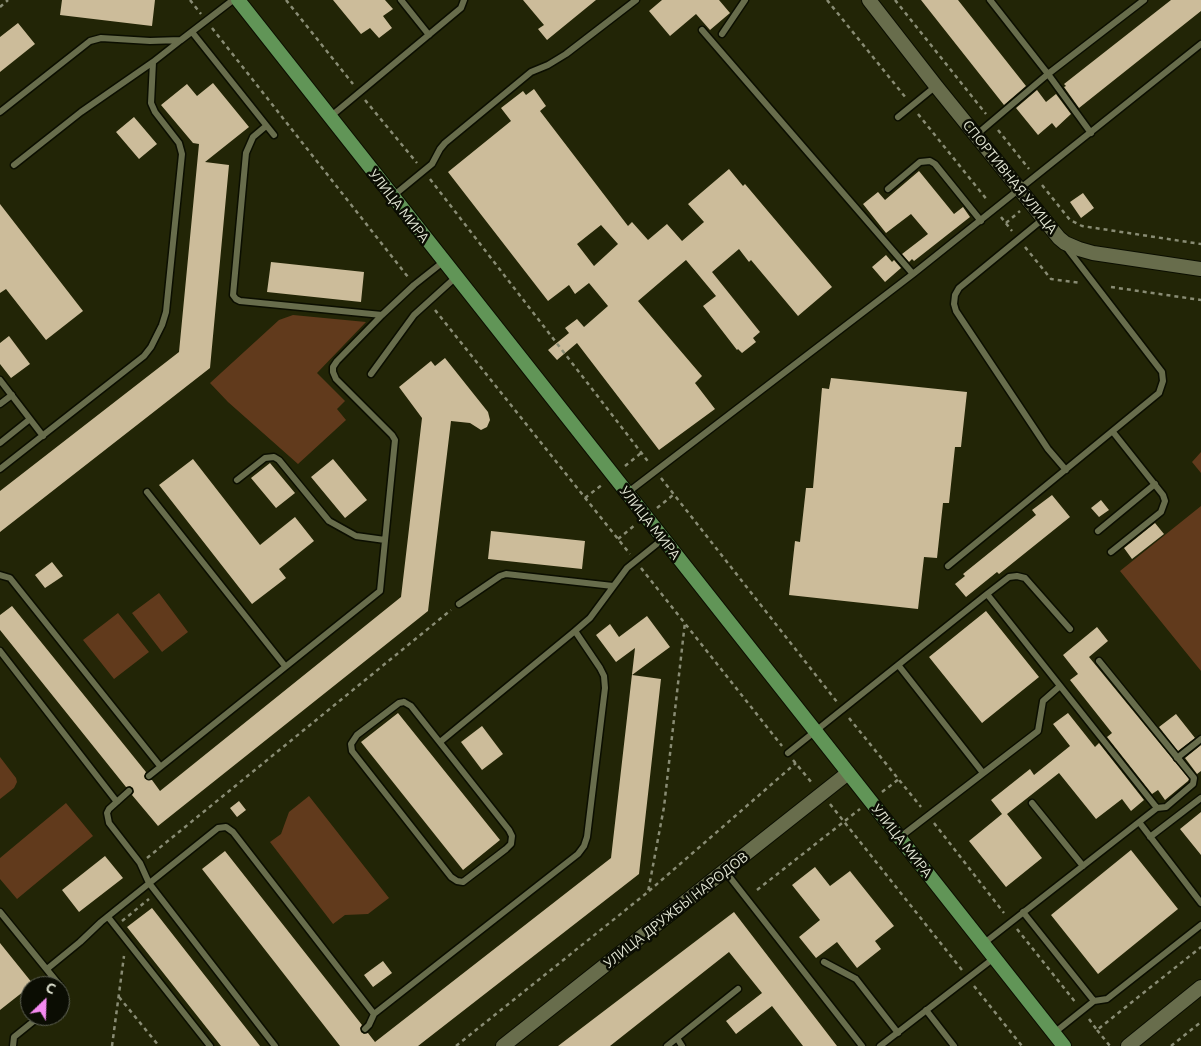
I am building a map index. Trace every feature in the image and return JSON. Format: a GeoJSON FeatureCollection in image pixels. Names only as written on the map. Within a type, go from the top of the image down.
{"type":"FeatureCollection","features":[{"type":"Feature","properties":{"kind":"main road","name":"УЛИЦА МИРА"},"geometry":{"type":"LineString","coordinates":[[238,0],[329,118],[1064,1046]]}},
{"type":"Feature","properties":{"kind":"street","name":"СПОРТИВНАЯ УЛИЦА"},"geometry":{"type":"LineString","coordinates":[[869,0],[1059,238],[1071,246],[1093,253],[1201,269]]}},
{"type":"Feature","properties":{"kind":"street","name":"УЛИЦА ДРУЖБЫ НАРОДОВ"},"geometry":{"type":"LineString","coordinates":[[503,1046],[848,773]]}},
{"type":"Feature","properties":{"kind":"street"},"geometry":{"type":"LineString","coordinates":[[1128,1046],[1201,987]]}},
{"type":"Feature","properties":{"kind":"lane"},"geometry":{"type":"LineString","coordinates":[[14,165],[81,112],[153,62],[233,0]]}},
{"type":"Feature","properties":{"kind":"lane"},"geometry":{"type":"LineString","coordinates":[[401,0],[428,35]]}},
{"type":"Feature","properties":{"kind":"lane"},"geometry":{"type":"LineString","coordinates":[[329,118],[461,8],[464,0]]}},
{"type":"Feature","properties":{"kind":"lane"},"geometry":{"type":"LineString","coordinates":[[392,197],[432,164],[440,149],[446,143],[531,72],[548,65],[566,54],[636,0]]}},
{"type":"Feature","properties":{"kind":"lane"},"geometry":{"type":"LineString","coordinates":[[722,34],[745,0]]}},
{"type":"Feature","properties":{"kind":"lane"},"geometry":{"type":"LineString","coordinates":[[990,0],[1091,133]]}},
{"type":"Feature","properties":{"kind":"lane"},"geometry":{"type":"LineString","coordinates":[[976,135],[1048,74],[1144,0]]}},
{"type":"Feature","properties":{"kind":"lane"},"geometry":{"type":"LineString","coordinates":[[702,30],[914,274]]}},
{"type":"Feature","properties":{"kind":"lane"},"geometry":{"type":"LineString","coordinates":[[192,32],[274,135]]}},
{"type":"Feature","properties":{"kind":"lane"},"geometry":{"type":"LineString","coordinates":[[0,112],[90,41],[101,38],[150,41],[181,40]]}},
{"type":"Feature","properties":{"kind":"lane"},"geometry":{"type":"LineString","coordinates":[[626,493],[914,274],[1201,44]]}},
{"type":"Feature","properties":{"kind":"lane"},"geometry":{"type":"LineString","coordinates":[[0,469],[144,356],[151,347],[162,325],[166,312],[182,154],[179,143],[151,103],[153,62]]}},
{"type":"Feature","properties":{"kind":"lane"},"geometry":{"type":"LineString","coordinates":[[898,117],[936,86]]}},
{"type":"Feature","properties":{"kind":"lane"},"geometry":{"type":"LineString","coordinates":[[266,126],[253,137],[246,153],[233,295],[240,301],[382,315]]}},
{"type":"Feature","properties":{"kind":"lane"},"geometry":{"type":"LineString","coordinates":[[888,189],[920,162],[930,161],[936,164],[981,221]]}},
{"type":"Feature","properties":{"kind":"lane"},"geometry":{"type":"LineString","coordinates":[[1043,219],[959,288],[955,295],[954,304],[956,311],[1048,450],[1066,470]]}},
{"type":"Feature","properties":{"kind":"lane"},"geometry":{"type":"LineString","coordinates":[[948,566],[1159,393],[1164,382],[1162,372],[1059,238]]}},
{"type":"Feature","properties":{"kind":"lane"},"geometry":{"type":"LineString","coordinates":[[149,776],[380,591],[395,440],[336,379],[333,372],[337,361],[382,315],[414,285],[443,262]]}},
{"type":"Feature","properties":{"kind":"lane"},"geometry":{"type":"LineString","coordinates":[[371,374],[414,315],[456,277]]}},
{"type":"Feature","properties":{"kind":"lane"},"geometry":{"type":"LineString","coordinates":[[0,380],[43,436]]}},
{"type":"Feature","properties":{"kind":"lane"},"geometry":{"type":"LineString","coordinates":[[0,404],[12,395]]}},
{"type":"Feature","properties":{"kind":"lane"},"geometry":{"type":"LineString","coordinates":[[0,443],[30,419]]}},
{"type":"Feature","properties":{"kind":"lane"},"geometry":{"type":"LineString","coordinates":[[1111,552],[1161,512],[1165,501],[1155,484],[1113,432]]}},
{"type":"Feature","properties":{"kind":"lane"},"geometry":{"type":"LineString","coordinates":[[236,480],[265,458],[274,457],[279,460],[329,521],[356,536],[385,540]]}},
{"type":"Feature","properties":{"kind":"lane"},"geometry":{"type":"LineString","coordinates":[[1098,531],[1155,484]]}},
{"type":"Feature","properties":{"kind":"lane"},"geometry":{"type":"LineString","coordinates":[[147,492],[285,666]]}},
{"type":"Feature","properties":{"kind":"lane"},"geometry":{"type":"LineString","coordinates":[[440,742],[575,632],[590,618],[613,586],[635,561],[663,539]]}},
{"type":"Feature","properties":{"kind":"lane"},"geometry":{"type":"LineString","coordinates":[[459,604],[500,576],[506,574],[613,586]]}},
{"type":"Feature","properties":{"kind":"lane"},"geometry":{"type":"LineString","coordinates":[[0,575],[10,578],[160,766]]}},
{"type":"Feature","properties":{"kind":"lane"},"geometry":{"type":"LineString","coordinates":[[788,753],[1009,577],[1025,578],[1070,629]]}},
{"type":"Feature","properties":{"kind":"lane"},"geometry":{"type":"LineString","coordinates":[[986,594],[1157,808]]}},
{"type":"Feature","properties":{"kind":"lane"},"geometry":{"type":"LineString","coordinates":[[365,1029],[369,1026],[374,1014],[578,854],[584,846],[587,838],[605,688],[604,676],[600,668],[575,632]]}},
{"type":"Feature","properties":{"kind":"lane"},"geometry":{"type":"LineString","coordinates":[[0,651],[117,802]]}},
{"type":"Feature","properties":{"kind":"lane"},"geometry":{"type":"LineString","coordinates":[[983,944],[1157,808],[1166,807],[1193,784],[1194,778],[1099,661]]}},
{"type":"Feature","properties":{"kind":"lane"},"geometry":{"type":"LineString","coordinates":[[898,666],[983,773]]}},
{"type":"Feature","properties":{"kind":"lane"},"geometry":{"type":"LineString","coordinates":[[899,838],[1038,731],[1043,701],[1060,686]]}},
{"type":"Feature","properties":{"kind":"lane"},"geometry":{"type":"LineString","coordinates":[[404,702],[411,706],[440,742],[510,830],[512,836],[510,844],[506,849],[463,882],[451,877],[352,751],[351,744],[357,735],[399,703],[404,702]]}},
{"type":"Feature","properties":{"kind":"lane"},"geometry":{"type":"LineString","coordinates":[[1177,758],[1201,739]]}},
{"type":"Feature","properties":{"kind":"lane"},"geometry":{"type":"LineString","coordinates":[[130,791],[109,808],[107,818],[140,863],[149,883],[276,1046]]}},
{"type":"Feature","properties":{"kind":"lane"},"geometry":{"type":"LineString","coordinates":[[1150,837],[1201,798]]}},
{"type":"Feature","properties":{"kind":"lane"},"geometry":{"type":"LineString","coordinates":[[1032,803],[1083,866]]}},
{"type":"Feature","properties":{"kind":"lane"},"geometry":{"type":"LineString","coordinates":[[1139,822],[1201,903]]}},
{"type":"Feature","properties":{"kind":"lane"},"geometry":{"type":"LineString","coordinates":[[47,969],[218,828],[226,827],[233,832],[374,1014]]}},
{"type":"Feature","properties":{"kind":"lane"},"geometry":{"type":"LineString","coordinates":[[725,871],[862,1046]]}},
{"type":"Feature","properties":{"kind":"lane"},"geometry":{"type":"LineString","coordinates":[[0,912],[52,976]]}},
{"type":"Feature","properties":{"kind":"lane"},"geometry":{"type":"LineString","coordinates":[[1023,912],[1094,1001]]}},
{"type":"Feature","properties":{"kind":"lane"},"geometry":{"type":"LineString","coordinates":[[108,917],[210,1046]]}},
{"type":"Feature","properties":{"kind":"lane"},"geometry":{"type":"LineString","coordinates":[[1054,1034],[1094,1001],[1106,999],[1201,925]]}},
{"type":"Feature","properties":{"kind":"lane"},"geometry":{"type":"LineString","coordinates":[[880,1046],[994,958]]}},
{"type":"Feature","properties":{"kind":"lane"},"geometry":{"type":"LineString","coordinates":[[824,962],[856,978],[898,1033]]}},
{"type":"Feature","properties":{"kind":"lane"},"geometry":{"type":"LineString","coordinates":[[667,1046],[738,989]]}},
{"type":"Feature","properties":{"kind":"lane"},"geometry":{"type":"LineString","coordinates":[[926,1010],[954,1046]]}},
{"type":"Feature","properties":{"kind":"lane"},"geometry":{"type":"LineString","coordinates":[[13,1046],[14,1037],[28,1026]]}},
{"type":"Feature","properties":{"kind":"lane"},"geometry":{"type":"LineString","coordinates":[[676,1038],[682,1046]]}},
{"type":"Feature","properties":{"kind":"path"},"geometry":{"type":"LineString","coordinates":[[0,7],[8,0]]}},
{"type":"Feature","properties":{"kind":"path"},"geometry":{"type":"LineString","coordinates":[[190,0],[414,285]]}},
{"type":"Feature","properties":{"kind":"path"},"geometry":{"type":"LineString","coordinates":[[827,0],[1051,279],[1201,300]]}},
{"type":"Feature","properties":{"kind":"path"},"geometry":{"type":"LineString","coordinates":[[896,0],[1070,220],[1082,226],[1201,244]]}},
{"type":"Feature","properties":{"kind":"path"},"geometry":{"type":"LineString","coordinates":[[424,172],[843,710],[1110,1046]]}},
{"type":"Feature","properties":{"kind":"path"},"geometry":{"type":"LineString","coordinates":[[428,302],[1022,1046]]}},
{"type":"Feature","properties":{"kind":"path"},"geometry":{"type":"LineString","coordinates":[[140,863],[459,604]]}},
{"type":"Feature","properties":{"kind":"path"},"geometry":{"type":"LineString","coordinates":[[648,892],[664,806],[685,622]]}},
{"type":"Feature","properties":{"kind":"path"},"geometry":{"type":"LineString","coordinates":[[456,1046],[648,892],[796,763]]}},
{"type":"Feature","properties":{"kind":"path"},"geometry":{"type":"LineString","coordinates":[[757,890],[899,779]]}},
{"type":"Feature","properties":{"kind":"path"},"geometry":{"type":"LineString","coordinates":[[115,926],[157,893]]}},
{"type":"Feature","properties":{"kind":"path"},"geometry":{"type":"LineString","coordinates":[[112,1046],[126,940]]}},
{"type":"Feature","properties":{"kind":"path"},"geometry":{"type":"LineString","coordinates":[[1097,1030],[1201,947]]}},
{"type":"Feature","properties":{"kind":"path"},"geometry":{"type":"LineString","coordinates":[[119,997],[159,1046]]}},
{"type":"Feature","properties":{"kind":"path"},"geometry":{"type":"LineString","coordinates":[[1171,1046],[1201,1022]]}},
{"type":"Feature","properties":{"kind":"shaded area"},"geometry":{"type":"Polygon","coordinates":[[[293,315],[366,322],[317,373],[345,401],[337,409],[346,420],[298,464],[228,402],[210,383],[279,320],[293,315]]]}},
{"type":"Feature","properties":{"kind":"shaded area"},"geometry":{"type":"Polygon","coordinates":[[[1201,452],[1201,473],[1192,462],[1201,452]]]}},
{"type":"Feature","properties":{"kind":"shaded area"},"geometry":{"type":"Polygon","coordinates":[[[1201,506],[1201,671],[1120,571],[1201,506]]]}},
{"type":"Feature","properties":{"kind":"shaded area"},"geometry":{"type":"Polygon","coordinates":[[[159,593],[188,632],[162,652],[132,613],[159,593]]]}},
{"type":"Feature","properties":{"kind":"shaded area"},"geometry":{"type":"Polygon","coordinates":[[[118,613],[149,652],[114,679],[83,640],[118,613]]]}},
{"type":"Feature","properties":{"kind":"shaded area"},"geometry":{"type":"Polygon","coordinates":[[[0,757],[17,782],[14,788],[0,799],[0,757]]]}},
{"type":"Feature","properties":{"kind":"shaded area"},"geometry":{"type":"Polygon","coordinates":[[[309,796],[389,898],[368,914],[345,915],[333,924],[270,842],[281,834],[289,812],[309,796]]]}},
{"type":"Feature","properties":{"kind":"shaded area"},"geometry":{"type":"Polygon","coordinates":[[[66,803],[93,836],[17,899],[0,879],[0,858],[66,803]]]}},
{"type":"Feature","properties":{"kind":"building"},"geometry":{"type":"Polygon","coordinates":[[[62,0],[155,0],[152,26],[60,15],[62,0]]]}},
{"type":"Feature","properties":{"kind":"building"},"geometry":{"type":"Polygon","coordinates":[[[333,0],[385,0],[393,9],[383,16],[392,28],[379,38],[370,28],[361,34],[333,0]]]}},
{"type":"Feature","properties":{"kind":"building"},"geometry":{"type":"Polygon","coordinates":[[[523,0],[596,0],[547,40],[538,29],[544,25],[523,0]]]}},
{"type":"Feature","properties":{"kind":"building"},"geometry":{"type":"Polygon","coordinates":[[[662,0],[719,0],[730,13],[710,30],[696,14],[670,36],[649,11],[662,0]]]}},
{"type":"Feature","properties":{"kind":"building"},"geometry":{"type":"Polygon","coordinates":[[[921,0],[958,0],[1026,86],[1004,105],[921,0]]]}},
{"type":"Feature","properties":{"kind":"building"},"geometry":{"type":"Polygon","coordinates":[[[1171,0],[1201,0],[1201,11],[1079,108],[1064,87],[1066,86],[1064,84],[1171,0]]]}},
{"type":"Feature","properties":{"kind":"building"},"geometry":{"type":"Polygon","coordinates":[[[18,23],[35,44],[0,72],[0,37],[18,23]]]}},
{"type":"Feature","properties":{"kind":"building"},"geometry":{"type":"Polygon","coordinates":[[[213,83],[249,127],[205,162],[229,165],[210,368],[0,532],[0,491],[179,352],[199,144],[193,143],[161,105],[187,84],[197,96],[213,83]]]}},
{"type":"Feature","properties":{"kind":"building"},"geometry":{"type":"Polygon","coordinates":[[[534,89],[546,106],[540,111],[628,226],[632,222],[648,240],[667,224],[682,241],[704,222],[688,204],[729,169],[743,186],[745,184],[832,287],[798,316],[751,260],[749,262],[739,249],[712,272],[760,332],[753,338],[756,342],[742,353],[737,350],[703,306],[716,296],[686,260],[638,301],[702,376],[695,383],[715,409],[659,450],[577,343],[557,360],[548,350],[569,333],[565,328],[577,319],[584,327],[608,306],[589,283],[575,294],[569,285],[548,301],[448,172],[511,121],[501,108],[523,91],[526,95],[534,89]],[[601,225],[577,244],[594,266],[618,244],[601,225]]]}},
{"type":"Feature","properties":{"kind":"building"},"geometry":{"type":"Polygon","coordinates":[[[1037,90],[1046,102],[1056,94],[1071,114],[1056,128],[1052,123],[1038,135],[1016,108],[1037,90]]]}},
{"type":"Feature","properties":{"kind":"building"},"geometry":{"type":"Polygon","coordinates":[[[134,117],[157,144],[139,159],[116,132],[134,117]]]}},
{"type":"Feature","properties":{"kind":"building"},"geometry":{"type":"Polygon","coordinates":[[[919,171],[954,214],[963,207],[970,217],[914,261],[912,259],[909,262],[902,254],[928,234],[911,214],[886,233],[863,204],[878,192],[885,200],[919,171]]]}},
{"type":"Feature","properties":{"kind":"building"},"geometry":{"type":"Polygon","coordinates":[[[1083,193],[1094,208],[1081,218],[1070,202],[1083,193]]]}},
{"type":"Feature","properties":{"kind":"building"},"geometry":{"type":"Polygon","coordinates":[[[0,204],[83,311],[46,340],[6,289],[0,293],[0,204]]]}},
{"type":"Feature","properties":{"kind":"building"},"geometry":{"type":"Polygon","coordinates":[[[886,255],[901,268],[885,282],[872,267],[886,255]]]}},
{"type":"Feature","properties":{"kind":"building"},"geometry":{"type":"Polygon","coordinates":[[[271,262],[364,272],[361,302],[267,292],[271,262]]]}},
{"type":"Feature","properties":{"kind":"building"},"geometry":{"type":"Polygon","coordinates":[[[9,336],[30,364],[11,378],[0,364],[0,343],[9,336]]]}},
{"type":"Feature","properties":{"kind":"building"},"geometry":{"type":"Polygon","coordinates":[[[445,358],[488,412],[490,420],[487,427],[481,430],[470,423],[451,421],[428,611],[158,826],[132,795],[134,792],[133,788],[130,786],[126,787],[0,630],[0,615],[12,606],[146,772],[145,779],[152,780],[160,791],[401,597],[422,418],[399,387],[431,361],[435,366],[445,358]]]}},
{"type":"Feature","properties":{"kind":"building"},"geometry":{"type":"Polygon","coordinates":[[[831,378],[967,392],[961,447],[955,447],[949,503],[943,503],[937,558],[924,557],[918,609],[789,595],[795,541],[800,542],[806,488],[813,488],[822,388],[829,389],[831,378]]]}},
{"type":"Feature","properties":{"kind":"building"},"geometry":{"type":"Polygon","coordinates":[[[193,459],[260,545],[295,517],[314,541],[279,569],[286,578],[252,604],[159,485],[193,459]]]}},
{"type":"Feature","properties":{"kind":"building"},"geometry":{"type":"Polygon","coordinates":[[[333,459],[367,500],[345,518],[311,477],[333,459]]]}},
{"type":"Feature","properties":{"kind":"building"},"geometry":{"type":"Polygon","coordinates":[[[270,463],[295,493],[276,508],[251,478],[270,463]]]}},
{"type":"Feature","properties":{"kind":"building"},"geometry":{"type":"Polygon","coordinates":[[[1052,495],[1070,517],[999,574],[997,572],[966,597],[955,584],[965,576],[963,574],[1036,515],[1032,510],[1052,495]]]}},
{"type":"Feature","properties":{"kind":"building"},"geometry":{"type":"Polygon","coordinates":[[[1101,500],[1109,510],[1099,517],[1091,508],[1101,500]]]}},
{"type":"Feature","properties":{"kind":"building"},"geometry":{"type":"Polygon","coordinates":[[[1155,523],[1164,534],[1132,559],[1124,548],[1155,523]]]}},
{"type":"Feature","properties":{"kind":"building"},"geometry":{"type":"Polygon","coordinates":[[[491,531],[585,541],[582,569],[488,559],[491,531]]]}},
{"type":"Feature","properties":{"kind":"building"},"geometry":{"type":"Polygon","coordinates":[[[52,562],[63,576],[45,588],[35,575],[52,562]]]}},
{"type":"Feature","properties":{"kind":"building"},"geometry":{"type":"Polygon","coordinates":[[[986,611],[1039,677],[982,723],[929,657],[986,611]]]}},
{"type":"Feature","properties":{"kind":"building"},"geometry":{"type":"Polygon","coordinates":[[[647,616],[670,647],[632,675],[661,679],[639,874],[418,1046],[340,1046],[202,869],[225,851],[362,1025],[360,1028],[361,1032],[364,1034],[368,1033],[375,1042],[611,858],[635,648],[616,662],[596,635],[610,624],[619,637],[647,616]]]}},
{"type":"Feature","properties":{"kind":"building"},"geometry":{"type":"Polygon","coordinates":[[[1097,627],[1108,641],[1089,657],[1189,779],[1165,800],[1158,790],[1152,794],[1107,737],[1112,733],[1070,680],[1078,674],[1063,655],[1097,627]]]}},
{"type":"Feature","properties":{"kind":"building"},"geometry":{"type":"Polygon","coordinates":[[[398,713],[500,840],[463,870],[361,742],[398,713]]]}},
{"type":"Feature","properties":{"kind":"building"},"geometry":{"type":"Polygon","coordinates":[[[1068,713],[1095,747],[1099,743],[1144,800],[1131,811],[1122,799],[1096,819],[1059,773],[1007,814],[1042,858],[1006,887],[969,841],[1002,814],[991,800],[1030,769],[1034,775],[1070,746],[1053,724],[1068,713]]]}},
{"type":"Feature","properties":{"kind":"building"},"geometry":{"type":"Polygon","coordinates":[[[1176,714],[1195,738],[1178,751],[1159,727],[1176,714]]]}},
{"type":"Feature","properties":{"kind":"building"},"geometry":{"type":"Polygon","coordinates":[[[482,726],[503,754],[482,770],[461,742],[482,726]]]}},
{"type":"Feature","properties":{"kind":"building"},"geometry":{"type":"Polygon","coordinates":[[[1201,745],[1201,771],[1197,774],[1185,758],[1201,745]]]}},
{"type":"Feature","properties":{"kind":"building"},"geometry":{"type":"Polygon","coordinates":[[[239,801],[246,810],[237,817],[230,808],[239,801]]]}},
{"type":"Feature","properties":{"kind":"building"},"geometry":{"type":"Polygon","coordinates":[[[1201,812],[1201,855],[1180,829],[1201,812]]]}},
{"type":"Feature","properties":{"kind":"building"},"geometry":{"type":"Polygon","coordinates":[[[1131,850],[1178,909],[1098,974],[1051,915],[1131,850]]]}},
{"type":"Feature","properties":{"kind":"building"},"geometry":{"type":"Polygon","coordinates":[[[105,856],[123,878],[79,912],[62,890],[105,856]]]}},
{"type":"Feature","properties":{"kind":"building"},"geometry":{"type":"Polygon","coordinates":[[[815,867],[830,886],[850,871],[894,926],[875,941],[881,949],[857,968],[837,942],[816,958],[799,937],[820,920],[792,885],[815,867]]]}},
{"type":"Feature","properties":{"kind":"building"},"geometry":{"type":"Polygon","coordinates":[[[152,908],[260,1046],[221,1046],[127,927],[152,908]]]}},
{"type":"Feature","properties":{"kind":"building"},"geometry":{"type":"Polygon","coordinates":[[[734,912],[837,1046],[803,1046],[772,1006],[736,1034],[726,1021],[762,993],[729,952],[610,1046],[558,1046],[734,912]]]}},
{"type":"Feature","properties":{"kind":"building"},"geometry":{"type":"Polygon","coordinates":[[[0,943],[27,976],[20,976],[20,994],[0,1010],[0,943]]]}},
{"type":"Feature","properties":{"kind":"building"},"geometry":{"type":"Polygon","coordinates":[[[383,961],[392,973],[373,987],[364,975],[383,961]]]}}]}
